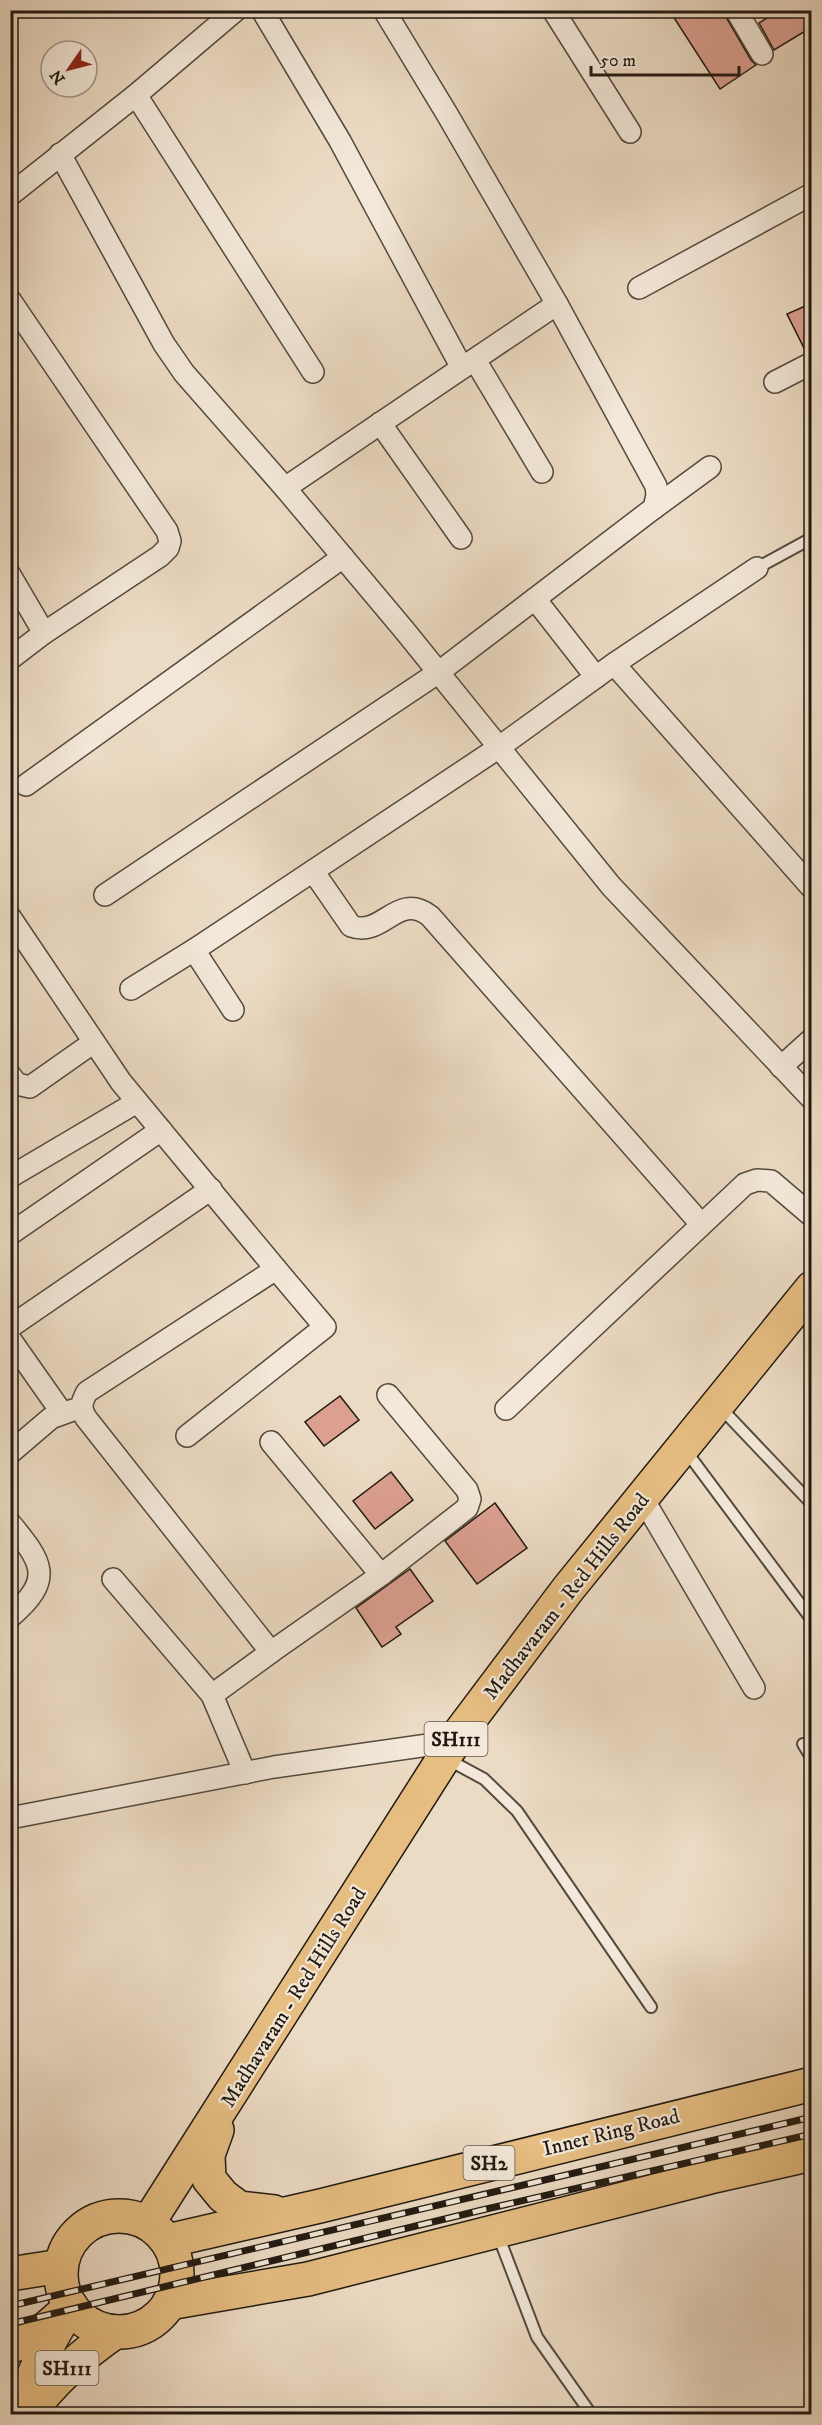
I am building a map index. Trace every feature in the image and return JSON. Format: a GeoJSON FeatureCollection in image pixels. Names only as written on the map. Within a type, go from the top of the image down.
{"type":"FeatureCollection","features":[{"type":"Feature","properties":{"kind":"main road","name":"Madhavaram - Red Hills Road"},"geometry":{"type":"LineString","coordinates":[[157,2232],[226,2102],[452,1746],[568,1589],[812,1288]]}},
{"type":"Feature","properties":{"kind":"main road","name":"Inner Ring Road"},"geometry":{"type":"LineString","coordinates":[[61,2266],[69,2244],[76,2234],[98,2220],[123,2216],[157,2232],[287,2213],[812,2084]]}},
{"type":"Feature","properties":{"kind":"main road"},"geometry":{"type":"LineString","coordinates":[[226,2102],[208,2155],[209,2180],[223,2196],[239,2208],[287,2213]]}},
{"type":"Feature","properties":{"kind":"main road"},"geometry":{"type":"LineString","coordinates":[[169,2303],[308,2279],[710,2177],[812,2154]]}},
{"type":"Feature","properties":{"kind":"main road"},"geometry":{"type":"LineString","coordinates":[[10,2274],[61,2266],[62,2282],[72,2306],[91,2324],[115,2331],[128,2331],[146,2325],[162,2313],[174,2291],[177,2272],[173,2253],[157,2232]]}},
{"type":"Feature","properties":{"kind":"main road"},"geometry":{"type":"LineString","coordinates":[[10,2346],[24,2344],[72,2306]]}},
{"type":"Feature","properties":{"kind":"main road","name":"SH111"},"geometry":{"type":"LineString","coordinates":[[21,2415],[36,2368],[55,2331],[72,2306]]}},
{"type":"Feature","properties":{"kind":"main road","name":"SH111"},"geometry":{"type":"LineString","coordinates":[[28,2415],[46,2391],[68,2368],[115,2331]]}},
{"type":"Feature","properties":{"kind":"street"},"geometry":{"type":"LineString","coordinates":[[10,195],[136,95],[236,10]]}},
{"type":"Feature","properties":{"kind":"street"},"geometry":{"type":"LineString","coordinates":[[262,10],[468,364],[542,472]]}},
{"type":"Feature","properties":{"kind":"street"},"geometry":{"type":"LineString","coordinates":[[384,10],[557,304],[656,486],[657,495],[654,508]]}},
{"type":"Feature","properties":{"kind":"street"},"geometry":{"type":"LineString","coordinates":[[554,10],[630,132]]}},
{"type":"Feature","properties":{"kind":"street"},"geometry":{"type":"LineString","coordinates":[[736,10],[762,54]]}},
{"type":"Feature","properties":{"kind":"street"},"geometry":{"type":"LineString","coordinates":[[136,95],[313,372]]}},
{"type":"Feature","properties":{"kind":"street"},"geometry":{"type":"LineString","coordinates":[[60,154],[164,344],[184,373],[343,557],[627,903],[812,1099]]}},
{"type":"Feature","properties":{"kind":"street"},"geometry":{"type":"LineString","coordinates":[[639,288],[812,194]]}},
{"type":"Feature","properties":{"kind":"street"},"geometry":{"type":"LineString","coordinates":[[10,300],[167,531],[170,541],[168,548],[160,556],[44,633],[10,659]]}},
{"type":"Feature","properties":{"kind":"street"},"geometry":{"type":"LineString","coordinates":[[285,488],[557,304]]}},
{"type":"Feature","properties":{"kind":"street"},"geometry":{"type":"LineString","coordinates":[[775,382],[812,363]]}},
{"type":"Feature","properties":{"kind":"street"},"geometry":{"type":"LineString","coordinates":[[380,423],[461,538]]}},
{"type":"Feature","properties":{"kind":"street"},"geometry":{"type":"LineString","coordinates":[[105,895],[439,672],[710,467]]}},
{"type":"Feature","properties":{"kind":"street"},"geometry":{"type":"LineString","coordinates":[[26,784],[343,557]]}},
{"type":"Feature","properties":{"kind":"street"},"geometry":{"type":"LineString","coordinates":[[131,988],[194,950],[498,748],[614,664],[757,568]]}},
{"type":"Feature","properties":{"kind":"street"},"geometry":{"type":"LineString","coordinates":[[10,575],[44,633]]}},
{"type":"Feature","properties":{"kind":"street"},"geometry":{"type":"LineString","coordinates":[[535,598],[596,677]]}},
{"type":"Feature","properties":{"kind":"street"},"geometry":{"type":"LineString","coordinates":[[614,664],[812,888]]}},
{"type":"Feature","properties":{"kind":"street"},"geometry":{"type":"LineString","coordinates":[[313,871],[351,926],[357,929],[371,927],[406,908],[422,910],[430,916],[701,1224]]}},
{"type":"Feature","properties":{"kind":"street"},"geometry":{"type":"LineString","coordinates":[[10,917],[121,1082],[325,1327],[188,1436]]}},
{"type":"Feature","properties":{"kind":"street"},"geometry":{"type":"LineString","coordinates":[[194,950],[233,1010]]}},
{"type":"Feature","properties":{"kind":"street"},"geometry":{"type":"LineString","coordinates":[[781,1067],[812,1039]]}},
{"type":"Feature","properties":{"kind":"street"},"geometry":{"type":"LineString","coordinates":[[10,1076],[17,1084],[30,1087],[94,1042]]}},
{"type":"Feature","properties":{"kind":"street"},"geometry":{"type":"LineString","coordinates":[[10,1177],[137,1102]]}},
{"type":"Feature","properties":{"kind":"street"},"geometry":{"type":"LineString","coordinates":[[10,1234],[161,1130]]}},
{"type":"Feature","properties":{"kind":"street"},"geometry":{"type":"LineString","coordinates":[[506,1409],[745,1184],[758,1180],[771,1182],[812,1216]]}},
{"type":"Feature","properties":{"kind":"street"},"geometry":{"type":"LineString","coordinates":[[10,1327],[211,1190]]}},
{"type":"Feature","properties":{"kind":"street"},"geometry":{"type":"LineString","coordinates":[[10,1453],[51,1418],[72,1412],[87,1392],[276,1269]]}},
{"type":"Feature","properties":{"kind":"street"},"geometry":{"type":"LineString","coordinates":[[10,1340],[271,1652]]}},
{"type":"Feature","properties":{"kind":"street"},"geometry":{"type":"LineString","coordinates":[[212,1695],[381,1575],[467,1508],[470,1499],[467,1490],[388,1395]]}},
{"type":"Feature","properties":{"kind":"street"},"geometry":{"type":"LineString","coordinates":[[271,1442],[381,1575]]}},
{"type":"Feature","properties":{"kind":"street"},"geometry":{"type":"LineString","coordinates":[[642,1497],[754,1688]]}},
{"type":"Feature","properties":{"kind":"street"},"geometry":{"type":"LineString","coordinates":[[10,1523],[34,1552],[40,1564],[34,1592],[10,1617]]}},
{"type":"Feature","properties":{"kind":"street"},"geometry":{"type":"LineString","coordinates":[[113,1580],[212,1695],[245,1773]]}},
{"type":"Feature","properties":{"kind":"street"},"geometry":{"type":"LineString","coordinates":[[10,1818],[274,1767],[428,1745],[452,1746]]}},
{"type":"Feature","properties":{"kind":"lane"},"geometry":{"type":"LineString","coordinates":[[757,568],[812,538]]}},
{"type":"Feature","properties":{"kind":"lane"},"geometry":{"type":"LineString","coordinates":[[717,1404],[812,1504]]}},
{"type":"Feature","properties":{"kind":"lane"},"geometry":{"type":"LineString","coordinates":[[683,1446],[812,1620]]}},
{"type":"Feature","properties":{"kind":"lane"},"geometry":{"type":"LineString","coordinates":[[803,1744],[812,1759]]}},
{"type":"Feature","properties":{"kind":"lane"},"geometry":{"type":"LineString","coordinates":[[452,1746],[517,1811],[651,2007]]}},
{"type":"Feature","properties":{"kind":"lane"},"geometry":{"type":"LineString","coordinates":[[497,2232],[537,2337],[591,2415]]}},
{"type":"Feature","properties":{"kind":"building"},"geometry":{"type":"Polygon","coordinates":[[[669,10],[722,10],[756,65],[720,89],[669,10]]]}},
{"type":"Feature","properties":{"kind":"building"},"geometry":{"type":"Polygon","coordinates":[[[780,10],[812,10],[812,27],[774,50],[759,23],[780,10]]]}},
{"type":"Feature","properties":{"kind":"building"},"geometry":{"type":"Polygon","coordinates":[[[812,303],[812,350],[806,352],[787,314],[812,303]]]}},
{"type":"Feature","properties":{"kind":"building"},"geometry":{"type":"Polygon","coordinates":[[[340,1396],[359,1420],[324,1446],[305,1422],[340,1396]]]}},
{"type":"Feature","properties":{"kind":"building"},"geometry":{"type":"Polygon","coordinates":[[[391,1472],[413,1500],[375,1529],[353,1501],[391,1472]]]}},
{"type":"Feature","properties":{"kind":"building"},"geometry":{"type":"Polygon","coordinates":[[[495,1503],[527,1548],[477,1584],[445,1541],[495,1503]]]}},
{"type":"Feature","properties":{"kind":"building"},"geometry":{"type":"Polygon","coordinates":[[[410,1569],[433,1601],[396,1627],[401,1634],[382,1647],[356,1608],[410,1569]]]}},
{"type":"Feature","properties":{"kind":"railway"},"geometry":{"type":"LineString","coordinates":[[10,2306],[812,2117]]}},
{"type":"Feature","properties":{"kind":"railway"},"geometry":{"type":"LineString","coordinates":[[10,2324],[482,2210],[812,2134]]}}]}
